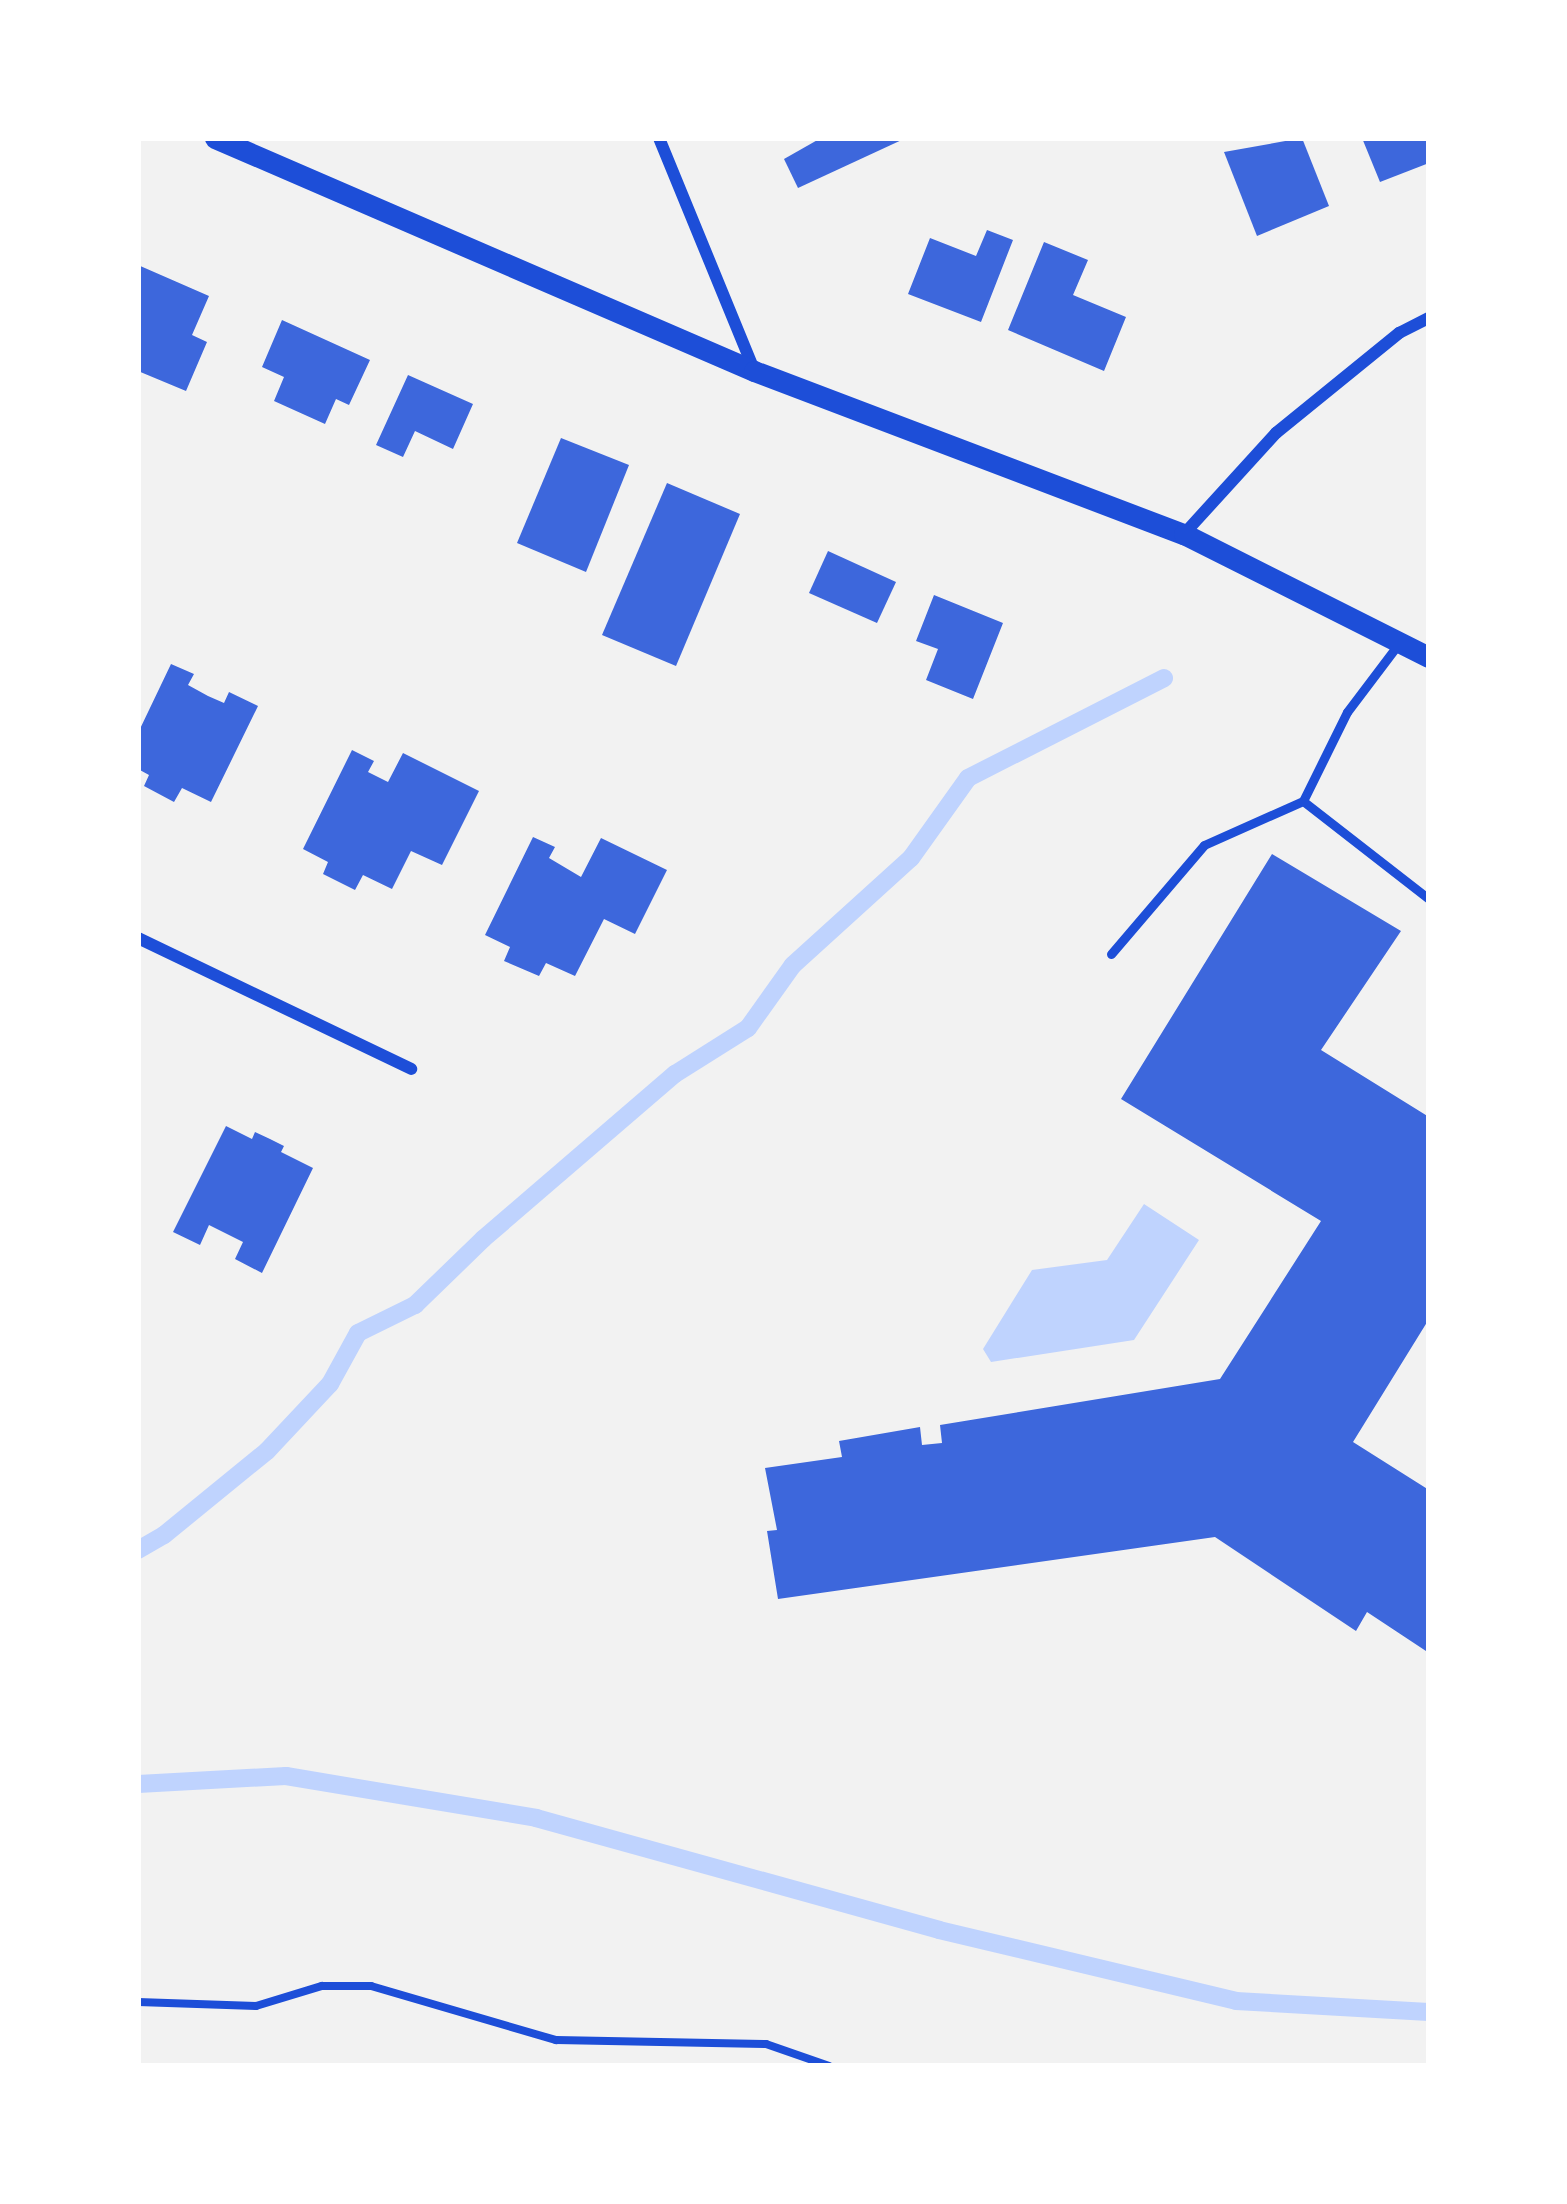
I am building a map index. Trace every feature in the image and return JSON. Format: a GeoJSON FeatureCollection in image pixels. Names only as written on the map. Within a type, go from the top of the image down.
{"type":"FeatureCollection","features":[{"type":"Feature","properties":{"kind":"street"},"geometry":{"type":"LineString","coordinates":[[215,138],[754,371],[1184,534],[1429,657]]}},
{"type":"Feature","properties":{"kind":"street"},"geometry":{"type":"LineString","coordinates":[[659,138],[754,371]]}},
{"type":"Feature","properties":{"kind":"street"},"geometry":{"type":"LineString","coordinates":[[1184,534],[1276,433],[1400,333],[1429,318]]}},
{"type":"Feature","properties":{"kind":"street"},"geometry":{"type":"LineString","coordinates":[[138,938],[411,1069]]}},
{"type":"Feature","properties":{"kind":"lane"},"geometry":{"type":"LineString","coordinates":[[1112,954],[1204,845],[1303,801],[1347,712],[1400,642]]}},
{"type":"Feature","properties":{"kind":"lane"},"geometry":{"type":"LineString","coordinates":[[1303,801],[1429,899]]}},
{"type":"Feature","properties":{"kind":"path"},"geometry":{"type":"LineString","coordinates":[[138,2002],[256,2006],[322,1986],[371,1986],[556,2040],[766,2044],[829,2066]]}},
{"type":"Feature","properties":{"kind":"water"},"geometry":{"type":"Polygon","coordinates":[[[1144,1204],[1199,1240],[1134,1340],[991,1362],[983,1349],[1032,1270],[1107,1260],[1144,1204]]]}},
{"type":"Feature","properties":{"kind":"building"},"geometry":{"type":"Polygon","coordinates":[[[821,138],[906,138],[798,188],[784,159],[821,138]]]}},
{"type":"Feature","properties":{"kind":"building"},"geometry":{"type":"Polygon","coordinates":[[[1302,138],[1329,206],[1257,236],[1224,152],[1302,138]]]}},
{"type":"Feature","properties":{"kind":"building"},"geometry":{"type":"Polygon","coordinates":[[[1362,138],[1429,138],[1429,163],[1380,182],[1362,138]]]}},
{"type":"Feature","properties":{"kind":"building"},"geometry":{"type":"Polygon","coordinates":[[[987,230],[1013,240],[981,322],[908,294],[930,238],[976,256],[987,230]]]}},
{"type":"Feature","properties":{"kind":"building"},"geometry":{"type":"Polygon","coordinates":[[[1044,242],[1088,260],[1073,295],[1126,317],[1104,371],[1008,330],[1044,242]]]}},
{"type":"Feature","properties":{"kind":"building"},"geometry":{"type":"Polygon","coordinates":[[[138,265],[209,296],[192,335],[207,342],[186,391],[138,371],[138,265]]]}},
{"type":"Feature","properties":{"kind":"building"},"geometry":{"type":"Polygon","coordinates":[[[282,320],[370,360],[349,405],[336,399],[325,424],[274,401],[284,377],[262,367],[282,320]]]}},
{"type":"Feature","properties":{"kind":"building"},"geometry":{"type":"Polygon","coordinates":[[[408,375],[473,404],[453,449],[415,431],[403,457],[376,445],[408,375]]]}},
{"type":"Feature","properties":{"kind":"building"},"geometry":{"type":"Polygon","coordinates":[[[561,438],[629,465],[586,572],[517,543],[561,438]]]}},
{"type":"Feature","properties":{"kind":"building"},"geometry":{"type":"Polygon","coordinates":[[[667,483],[740,514],[676,666],[602,635],[667,483]]]}},
{"type":"Feature","properties":{"kind":"building"},"geometry":{"type":"Polygon","coordinates":[[[828,551],[896,582],[877,623],[809,593],[828,551]]]}},
{"type":"Feature","properties":{"kind":"building"},"geometry":{"type":"Polygon","coordinates":[[[934,595],[1003,623],[973,699],[926,680],[938,649],[916,641],[934,595]]]}},
{"type":"Feature","properties":{"kind":"building"},"geometry":{"type":"Polygon","coordinates":[[[171,664],[194,674],[188,685],[208,696],[224,703],[229,692],[258,706],[211,802],[182,788],[174,802],[144,786],[149,775],[138,769],[138,733],[171,664]]]}},
{"type":"Feature","properties":{"kind":"building"},"geometry":{"type":"Polygon","coordinates":[[[352,750],[374,761],[368,772],[388,782],[403,753],[479,791],[442,865],[411,851],[392,889],[363,875],[355,890],[323,874],[328,862],[303,849],[352,750]]]}},
{"type":"Feature","properties":{"kind":"building"},"geometry":{"type":"Polygon","coordinates":[[[533,837],[555,847],[549,858],[581,877],[601,838],[667,870],[635,934],[604,919],[575,976],[546,963],[539,976],[504,961],[510,947],[485,935],[533,837]]]}},
{"type":"Feature","properties":{"kind":"building"},"geometry":{"type":"Polygon","coordinates":[[[1272,854],[1401,931],[1321,1050],[1429,1117],[1429,1319],[1353,1442],[1429,1490],[1429,1653],[1367,1612],[1356,1631],[1215,1537],[778,1599],[767,1531],[777,1530],[765,1468],[842,1457],[839,1441],[920,1427],[922,1445],[942,1443],[940,1425],[1220,1379],[1321,1221],[1121,1099],[1272,854]]]}},
{"type":"Feature","properties":{"kind":"building"},"geometry":{"type":"Polygon","coordinates":[[[226,1126],[252,1139],[255,1132],[270,1139],[284,1146],[281,1152],[313,1168],[262,1273],[235,1259],[243,1242],[209,1225],[200,1245],[173,1232],[226,1126]]]}},
{"type":"Feature","properties":{"kind":"waterway"},"geometry":{"type":"LineString","coordinates":[[138,1550],[164,1535],[267,1451],[330,1384],[358,1333],[415,1305],[483,1239],[675,1074],[748,1028],[793,965],[911,858],[968,778],[1164,678]]}},
{"type":"Feature","properties":{"kind":"waterway"},"geometry":{"type":"LineString","coordinates":[[138,1784],[286,1776],[536,1818],[939,1930],[1236,2001],[1429,2012]]}}]}
